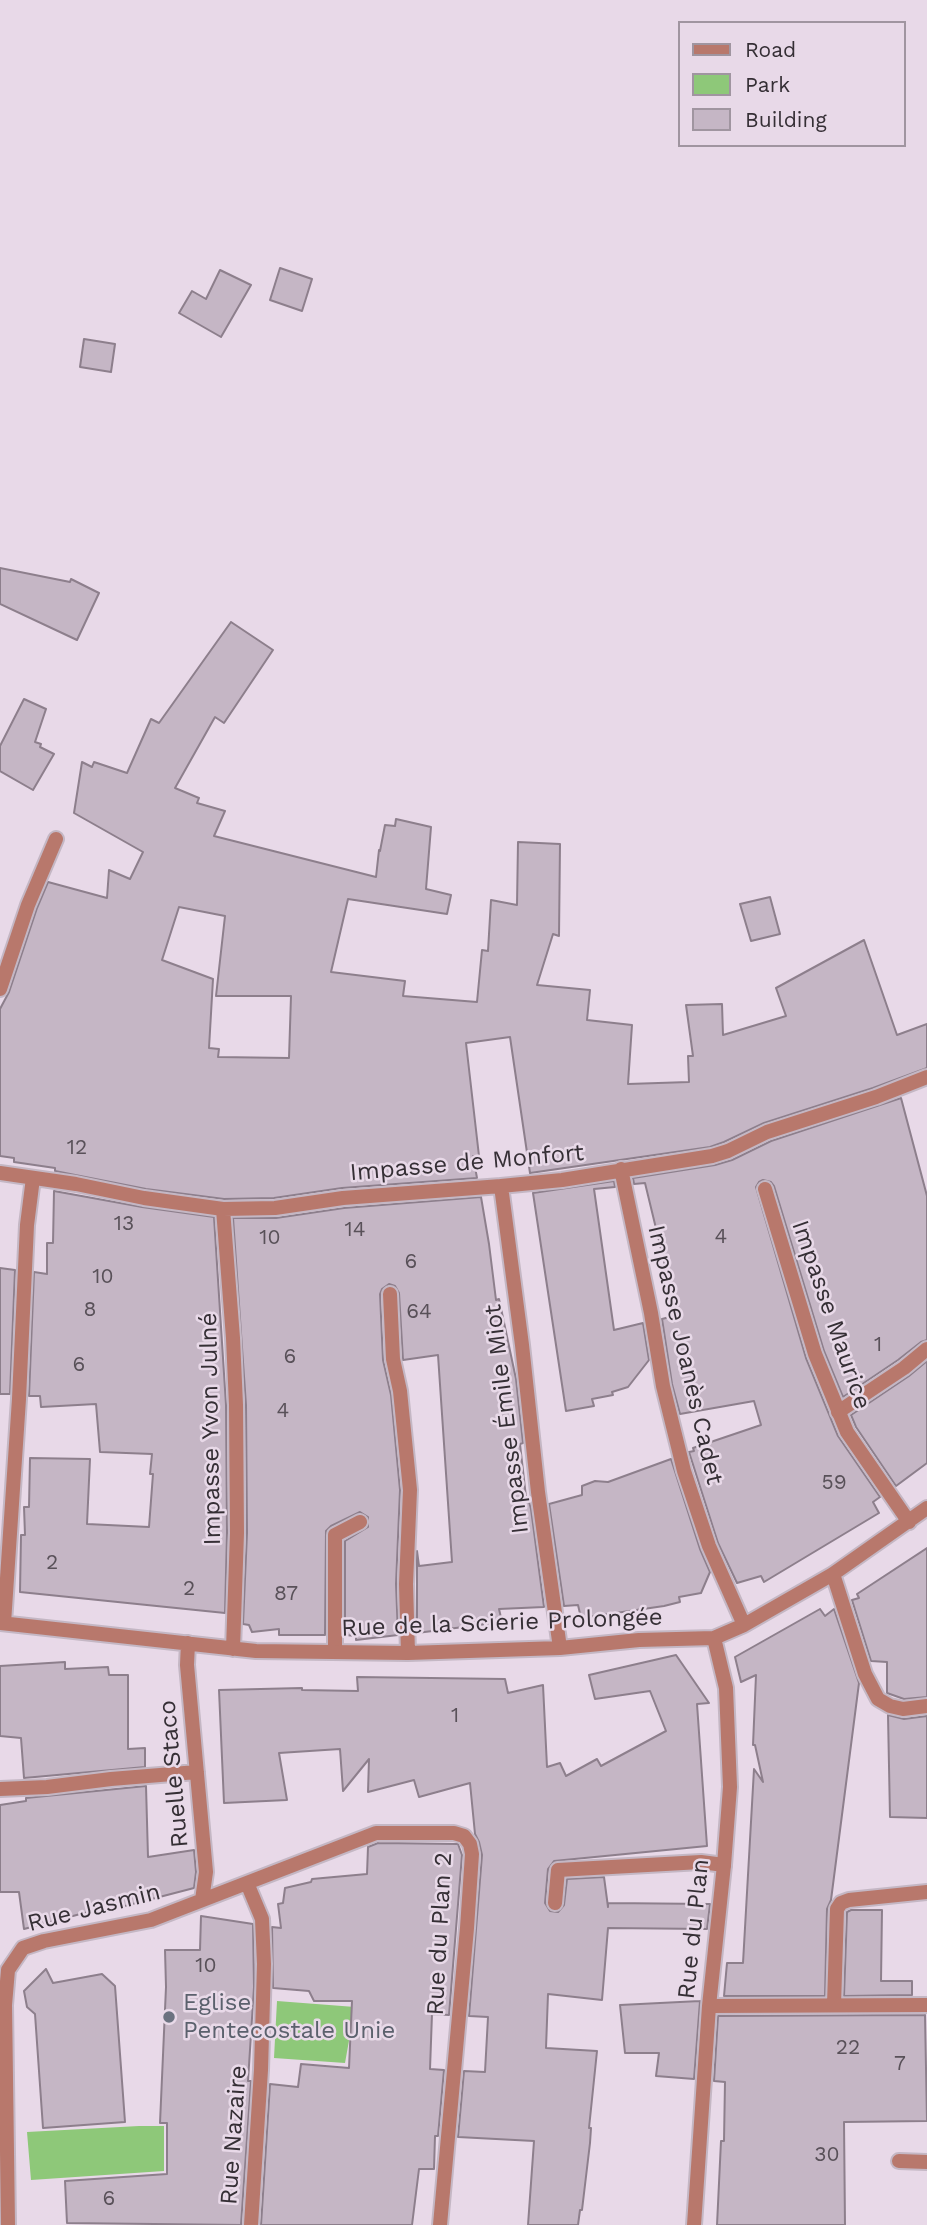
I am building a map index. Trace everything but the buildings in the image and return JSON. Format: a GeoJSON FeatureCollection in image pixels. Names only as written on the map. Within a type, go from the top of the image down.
{"type":"FeatureCollection","features":[{"type":"Feature","properties":{"kind":"street"},"geometry":{"type":"LineString","coordinates":[[0,989],[28,905],[56,839]]}},
{"type":"Feature","properties":{"kind":"street","name":"Impasse de Monfort"},"geometry":{"type":"LineString","coordinates":[[0,1173],[223,1209],[275,1208],[344,1198],[562,1180],[712,1156],[767,1132],[876,1097],[927,1077]]}},
{"type":"Feature","properties":{"kind":"street","name":"Impasse Joanès Cadet"},"geometry":{"type":"LineString","coordinates":[[621,1170],[651,1313],[663,1386],[684,1471],[709,1546],[744,1625]]}},
{"type":"Feature","properties":{"kind":"street"},"geometry":{"type":"LineString","coordinates":[[2,1623],[19,1399],[26,1238],[33,1178]]}},
{"type":"Feature","properties":{"kind":"street","name":"Impasse Émile Miot"},"geometry":{"type":"LineString","coordinates":[[501,1186],[560,1648]]}},
{"type":"Feature","properties":{"kind":"street","name":"Impasse Maurice"},"geometry":{"type":"LineString","coordinates":[[765,1189],[815,1354],[838,1412],[847,1432],[909,1522]]}},
{"type":"Feature","properties":{"kind":"street","name":"Impasse Yvon Julné"},"geometry":{"type":"LineString","coordinates":[[223,1209],[236,1405],[237,1533],[233,1648]]}},
{"type":"Feature","properties":{"kind":"street"},"geometry":{"type":"LineString","coordinates":[[390,1294],[393,1359],[400,1391],[411,1490],[406,1584],[408,1653]]}},
{"type":"Feature","properties":{"kind":"street"},"geometry":{"type":"LineString","coordinates":[[838,1412],[904,1368],[927,1349]]}},
{"type":"Feature","properties":{"kind":"street","name":"Rue de la Scierie Prolongée"},"geometry":{"type":"LineString","coordinates":[[2,1623],[233,1648],[335,1652],[408,1653],[560,1648],[639,1640],[714,1638],[744,1625],[833,1574],[927,1508]]}},
{"type":"Feature","properties":{"kind":"street"},"geometry":{"type":"LineString","coordinates":[[335,1652],[335,1535],[360,1522]]}},
{"type":"Feature","properties":{"kind":"street"},"geometry":{"type":"LineString","coordinates":[[833,1574],[865,1674],[878,1699],[903,1709],[927,1706]]}},
{"type":"Feature","properties":{"kind":"street","name":"Rue du Plan"},"geometry":{"type":"LineString","coordinates":[[694,2225],[709,2006],[730,1787],[726,1688],[714,1638]]}},
{"type":"Feature","properties":{"kind":"street","name":"Ruelle Staco"},"geometry":{"type":"LineString","coordinates":[[188,1643],[187,1665],[206,1872],[202,1900]]}},
{"type":"Feature","properties":{"kind":"street"},"geometry":{"type":"LineString","coordinates":[[0,1789],[197,1772]]}},
{"type":"Feature","properties":{"kind":"street","name":"Rue du Plan 2"},"geometry":{"type":"LineString","coordinates":[[202,1900],[376,1833],[454,1833],[464,1836],[470,1844],[472,1854],[467,1928],[440,2225]]}},
{"type":"Feature","properties":{"kind":"street"},"geometry":{"type":"LineString","coordinates":[[555,1903],[558,1870],[701,1862],[724,1865]]}},
{"type":"Feature","properties":{"kind":"street","name":"Rue Nazaire"},"geometry":{"type":"LineString","coordinates":[[247,1883],[262,1919],[264,1964],[261,2070],[251,2225]]}},
{"type":"Feature","properties":{"kind":"street"},"geometry":{"type":"LineString","coordinates":[[834,2005],[836,1909],[849,1900],[927,1892]]}},
{"type":"Feature","properties":{"kind":"street","name":"Rue Jasmin"},"geometry":{"type":"LineString","coordinates":[[8,2225],[5,2006],[8,1970],[23,1948],[44,1941],[151,1920],[202,1900]]}},
{"type":"Feature","properties":{"kind":"street"},"geometry":{"type":"LineString","coordinates":[[709,2006],[927,2005]]}},
{"type":"Feature","properties":{"kind":"street"},"geometry":{"type":"LineString","coordinates":[[899,2161],[927,2162]]}},
{"type":"Feature","properties":{"kind":"green space"},"geometry":{"type":"Polygon","coordinates":[[[277,2001],[355,2007],[345,2063],[274,2058],[277,2001]]]}},
{"type":"Feature","properties":{"kind":"green space"},"geometry":{"type":"Polygon","coordinates":[[[164,2126],[164,2171],[31,2180],[27,2132],[164,2126]]]}},
{"type":"Feature","properties":{"kind":"place","name":"Eglise Pentecostale Unie"},"geometry":{"type":"Point","coordinates":[169,2017]}}]}
